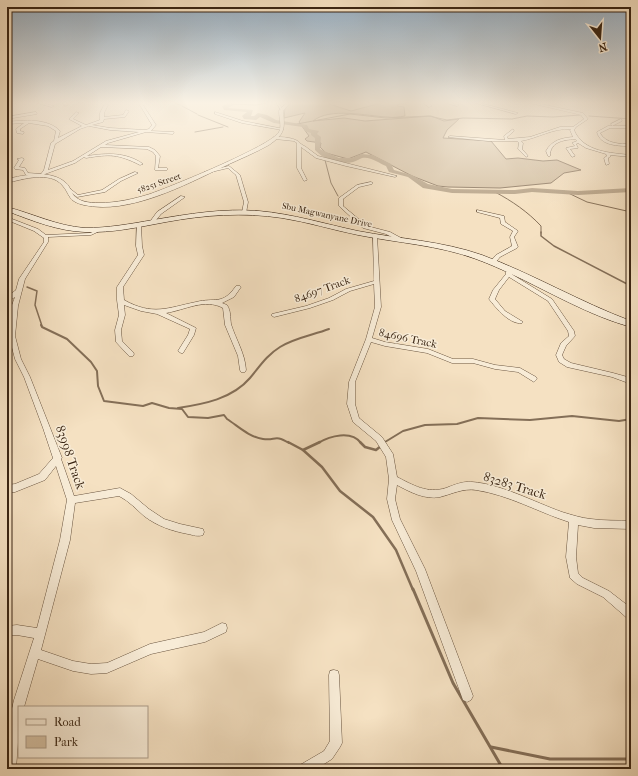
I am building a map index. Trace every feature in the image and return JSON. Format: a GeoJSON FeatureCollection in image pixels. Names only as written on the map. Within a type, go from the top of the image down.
{"type":"FeatureCollection","features":[{"type":"Feature","properties":{"kind":"main road","name":"Sbu Magwanyane Drive"},"geometry":{"type":"LineString","coordinates":[[7,208],[56,227],[79,230],[100,230],[212,213],[244,212],[280,215],[375,236],[455,249],[493,262],[510,272],[597,311],[631,324]]}},
{"type":"Feature","properties":{"kind":"street"},"geometry":{"type":"LineString","coordinates":[[43,175],[51,146],[61,138]]}},
{"type":"Feature","properties":{"kind":"street"},"geometry":{"type":"LineString","coordinates":[[19,159],[22,159],[16,168],[24,169],[27,174],[43,175],[62,168],[84,157],[110,141],[120,138]]}},
{"type":"Feature","properties":{"kind":"street","name":"58251 Street"},"geometry":{"type":"LineString","coordinates":[[7,181],[43,175],[60,181],[67,188],[72,197],[79,202],[99,205],[116,204],[166,189],[207,172],[262,146],[275,138]]}},
{"type":"Feature","properties":{"kind":"street"},"geometry":{"type":"LineString","coordinates":[[277,138],[295,140],[300,145],[306,147],[309,152],[316,157],[352,167],[395,176]]}},
{"type":"Feature","properties":{"kind":"street"},"geometry":{"type":"LineString","coordinates":[[466,138],[518,140],[529,138]]}},
{"type":"Feature","properties":{"kind":"street"},"geometry":{"type":"LineString","coordinates":[[549,155],[548,151],[553,144],[562,140],[574,138]]}},
{"type":"Feature","properties":{"kind":"street"},"geometry":{"type":"LineString","coordinates":[[575,138],[578,142],[591,148],[631,156]]}},
{"type":"Feature","properties":{"kind":"street"},"geometry":{"type":"LineString","coordinates":[[603,138],[609,142],[631,145]]}},
{"type":"Feature","properties":{"kind":"street"},"geometry":{"type":"LineString","coordinates":[[518,140],[521,143],[520,149],[526,156]]}},
{"type":"Feature","properties":{"kind":"street"},"geometry":{"type":"LineString","coordinates":[[573,156],[568,148],[577,147],[574,144],[578,142]]}},
{"type":"Feature","properties":{"kind":"street"},"geometry":{"type":"LineString","coordinates":[[300,145],[298,165],[305,180]]}},
{"type":"Feature","properties":{"kind":"street"},"geometry":{"type":"LineString","coordinates":[[100,146],[150,149],[158,156],[156,169],[166,169]]}},
{"type":"Feature","properties":{"kind":"street"},"geometry":{"type":"LineString","coordinates":[[607,152],[609,156],[606,158],[607,164]]}},
{"type":"Feature","properties":{"kind":"street"},"geometry":{"type":"LineString","coordinates":[[84,157],[115,153],[130,157],[141,164]]}},
{"type":"Feature","properties":{"kind":"street"},"geometry":{"type":"LineString","coordinates":[[207,172],[229,167],[238,175],[246,202],[244,212]]}},
{"type":"Feature","properties":{"kind":"street"},"geometry":{"type":"LineString","coordinates":[[67,188],[77,196],[88,195],[105,190],[120,180],[136,173]]}},
{"type":"Feature","properties":{"kind":"street"},"geometry":{"type":"LineString","coordinates":[[371,184],[356,188],[341,199],[341,206],[365,227],[388,233],[401,240]]}},
{"type":"Feature","properties":{"kind":"street"},"geometry":{"type":"LineString","coordinates":[[151,223],[159,213],[184,197]]}},
{"type":"Feature","properties":{"kind":"street"},"geometry":{"type":"LineString","coordinates":[[479,211],[502,219],[503,223],[516,231],[512,238],[515,246],[513,249],[498,256],[493,262]]}},
{"type":"Feature","properties":{"kind":"street"},"geometry":{"type":"LineString","coordinates":[[7,218],[45,235],[91,234],[100,230]]}},
{"type":"Feature","properties":{"kind":"street"},"geometry":{"type":"LineString","coordinates":[[131,354],[119,342],[118,330],[122,315],[119,290],[121,284],[141,255],[139,246],[139,225]]}},
{"type":"Feature","properties":{"kind":"street","name":"83998 Track"},"geometry":{"type":"LineString","coordinates":[[19,706],[41,634],[66,540],[72,500],[58,458],[13,345],[11,308],[22,279],[46,242],[45,235]]}},
{"type":"Feature","properties":{"kind":"street"},"geometry":{"type":"LineString","coordinates":[[375,236],[378,307],[369,339],[352,382],[351,404],[356,420],[378,439],[387,449],[390,456],[392,479],[391,499],[396,520],[420,569],[467,696]]}},
{"type":"Feature","properties":{"kind":"street"},"geometry":{"type":"LineString","coordinates":[[520,322],[503,312],[492,299],[496,290],[510,272],[548,298],[571,330],[572,336],[562,345],[559,355],[561,360],[569,365],[613,375],[631,381]]}},
{"type":"Feature","properties":{"kind":"street","name":"84697 Track"},"geometry":{"type":"LineString","coordinates":[[274,315],[308,307],[331,299],[348,290],[376,282]]}},
{"type":"Feature","properties":{"kind":"street"},"geometry":{"type":"LineString","coordinates":[[216,303],[232,296],[238,287]]}},
{"type":"Feature","properties":{"kind":"street"},"geometry":{"type":"LineString","coordinates":[[7,300],[17,292]]}},
{"type":"Feature","properties":{"kind":"street"},"geometry":{"type":"LineString","coordinates":[[120,300],[158,312],[192,326],[193,332],[181,351]]}},
{"type":"Feature","properties":{"kind":"street"},"geometry":{"type":"LineString","coordinates":[[158,312],[172,310],[194,303],[216,303],[227,308],[227,318],[241,355],[243,370]]}},
{"type":"Feature","properties":{"kind":"street","name":"84696 Track"},"geometry":{"type":"LineString","coordinates":[[369,339],[385,344],[428,350],[452,361],[473,361],[495,367],[520,370],[534,379]]}},
{"type":"Feature","properties":{"kind":"street"},"geometry":{"type":"LineString","coordinates":[[7,488],[15,488],[42,477],[58,458]]}},
{"type":"Feature","properties":{"kind":"street","name":"83283 Track"},"geometry":{"type":"LineString","coordinates":[[392,479],[417,491],[428,494],[441,493],[467,485],[480,486],[522,499],[574,519],[597,524],[631,525]]}},
{"type":"Feature","properties":{"kind":"street"},"geometry":{"type":"LineString","coordinates":[[72,500],[120,492],[159,521],[170,526],[200,532]]}},
{"type":"Feature","properties":{"kind":"street"},"geometry":{"type":"LineString","coordinates":[[574,519],[571,557],[573,575],[580,581],[606,594],[631,614]]}},
{"type":"Feature","properties":{"kind":"street"},"geometry":{"type":"LineString","coordinates":[[35,653],[73,666],[91,669],[107,668],[150,649],[205,637],[222,628]]}},
{"type":"Feature","properties":{"kind":"street"},"geometry":{"type":"LineString","coordinates":[[7,632],[17,630],[41,634]]}},
{"type":"Feature","properties":{"kind":"street"},"geometry":{"type":"LineString","coordinates":[[304,769],[328,755],[336,743],[334,675]]}},
{"type":"Feature","properties":{"kind":"street","name":"83998 Track"},"geometry":{"type":"LineString","coordinates":[[10,769],[12,737],[18,708]]}},
{"type":"Feature","properties":{"kind":"green space"},"geometry":{"type":"Polygon","coordinates":[[[446,138],[491,141],[506,159],[518,158],[543,161],[557,160],[581,170],[564,173],[551,183],[500,188],[438,186],[412,176],[366,152],[348,159],[326,153],[320,147],[321,143],[307,141],[305,139],[446,138]]]}},
{"type":"Feature","properties":{"kind":"waterway"},"geometry":{"type":"LineString","coordinates":[[318,138],[317,149],[329,157],[344,161],[354,160],[361,156],[373,157],[389,165],[391,171],[410,176],[426,186],[452,191],[515,192],[532,190],[578,193],[631,190]]}},
{"type":"Feature","properties":{"kind":"waterway"},"geometry":{"type":"LineString","coordinates":[[328,159],[333,157]]}},
{"type":"Feature","properties":{"kind":"waterway"},"geometry":{"type":"LineString","coordinates":[[325,160],[331,183],[338,196]]}},
{"type":"Feature","properties":{"kind":"waterway"},"geometry":{"type":"LineString","coordinates":[[564,191],[587,202],[631,212]]}},
{"type":"Feature","properties":{"kind":"waterway"},"geometry":{"type":"LineString","coordinates":[[495,192],[514,203],[531,216],[541,226],[541,236],[554,246],[631,286]]}},
{"type":"Feature","properties":{"kind":"waterway"},"geometry":{"type":"LineString","coordinates":[[27,287],[37,291],[35,305],[42,326]]}},
{"type":"Feature","properties":{"kind":"waterway"},"geometry":{"type":"LineString","coordinates":[[41,325],[42,327],[67,339],[91,362],[97,371],[98,386],[104,401],[143,406],[152,403],[169,408],[182,409],[188,417],[208,418],[224,415],[227,419],[253,436],[263,439],[278,438],[289,443]]}},
{"type":"Feature","properties":{"kind":"waterway"},"geometry":{"type":"LineString","coordinates":[[178,408],[198,405],[226,396],[243,385],[275,350],[297,339],[329,329]]}},
{"type":"Feature","properties":{"kind":"waterway"},"geometry":{"type":"LineString","coordinates":[[385,442],[403,431],[425,425],[457,424],[478,418],[530,420],[572,416],[619,421],[631,419]]}},
{"type":"Feature","properties":{"kind":"waterway"},"geometry":{"type":"LineString","coordinates":[[320,442],[334,436],[346,435],[357,439],[365,447],[376,450],[381,446]]}},
{"type":"Feature","properties":{"kind":"waterway"},"geometry":{"type":"LineString","coordinates":[[288,442],[303,450]]}},
{"type":"Feature","properties":{"kind":"waterway"},"geometry":{"type":"LineString","coordinates":[[303,450],[320,442]]}},
{"type":"Feature","properties":{"kind":"waterway"},"geometry":{"type":"LineString","coordinates":[[303,450],[322,467],[340,491],[373,517],[396,550],[413,590]]}},
{"type":"Feature","properties":{"kind":"waterway"},"geometry":{"type":"LineString","coordinates":[[413,589],[453,683],[503,769]]}},
{"type":"Feature","properties":{"kind":"waterway"},"geometry":{"type":"LineString","coordinates":[[491,747],[550,759],[631,759]]}}]}
